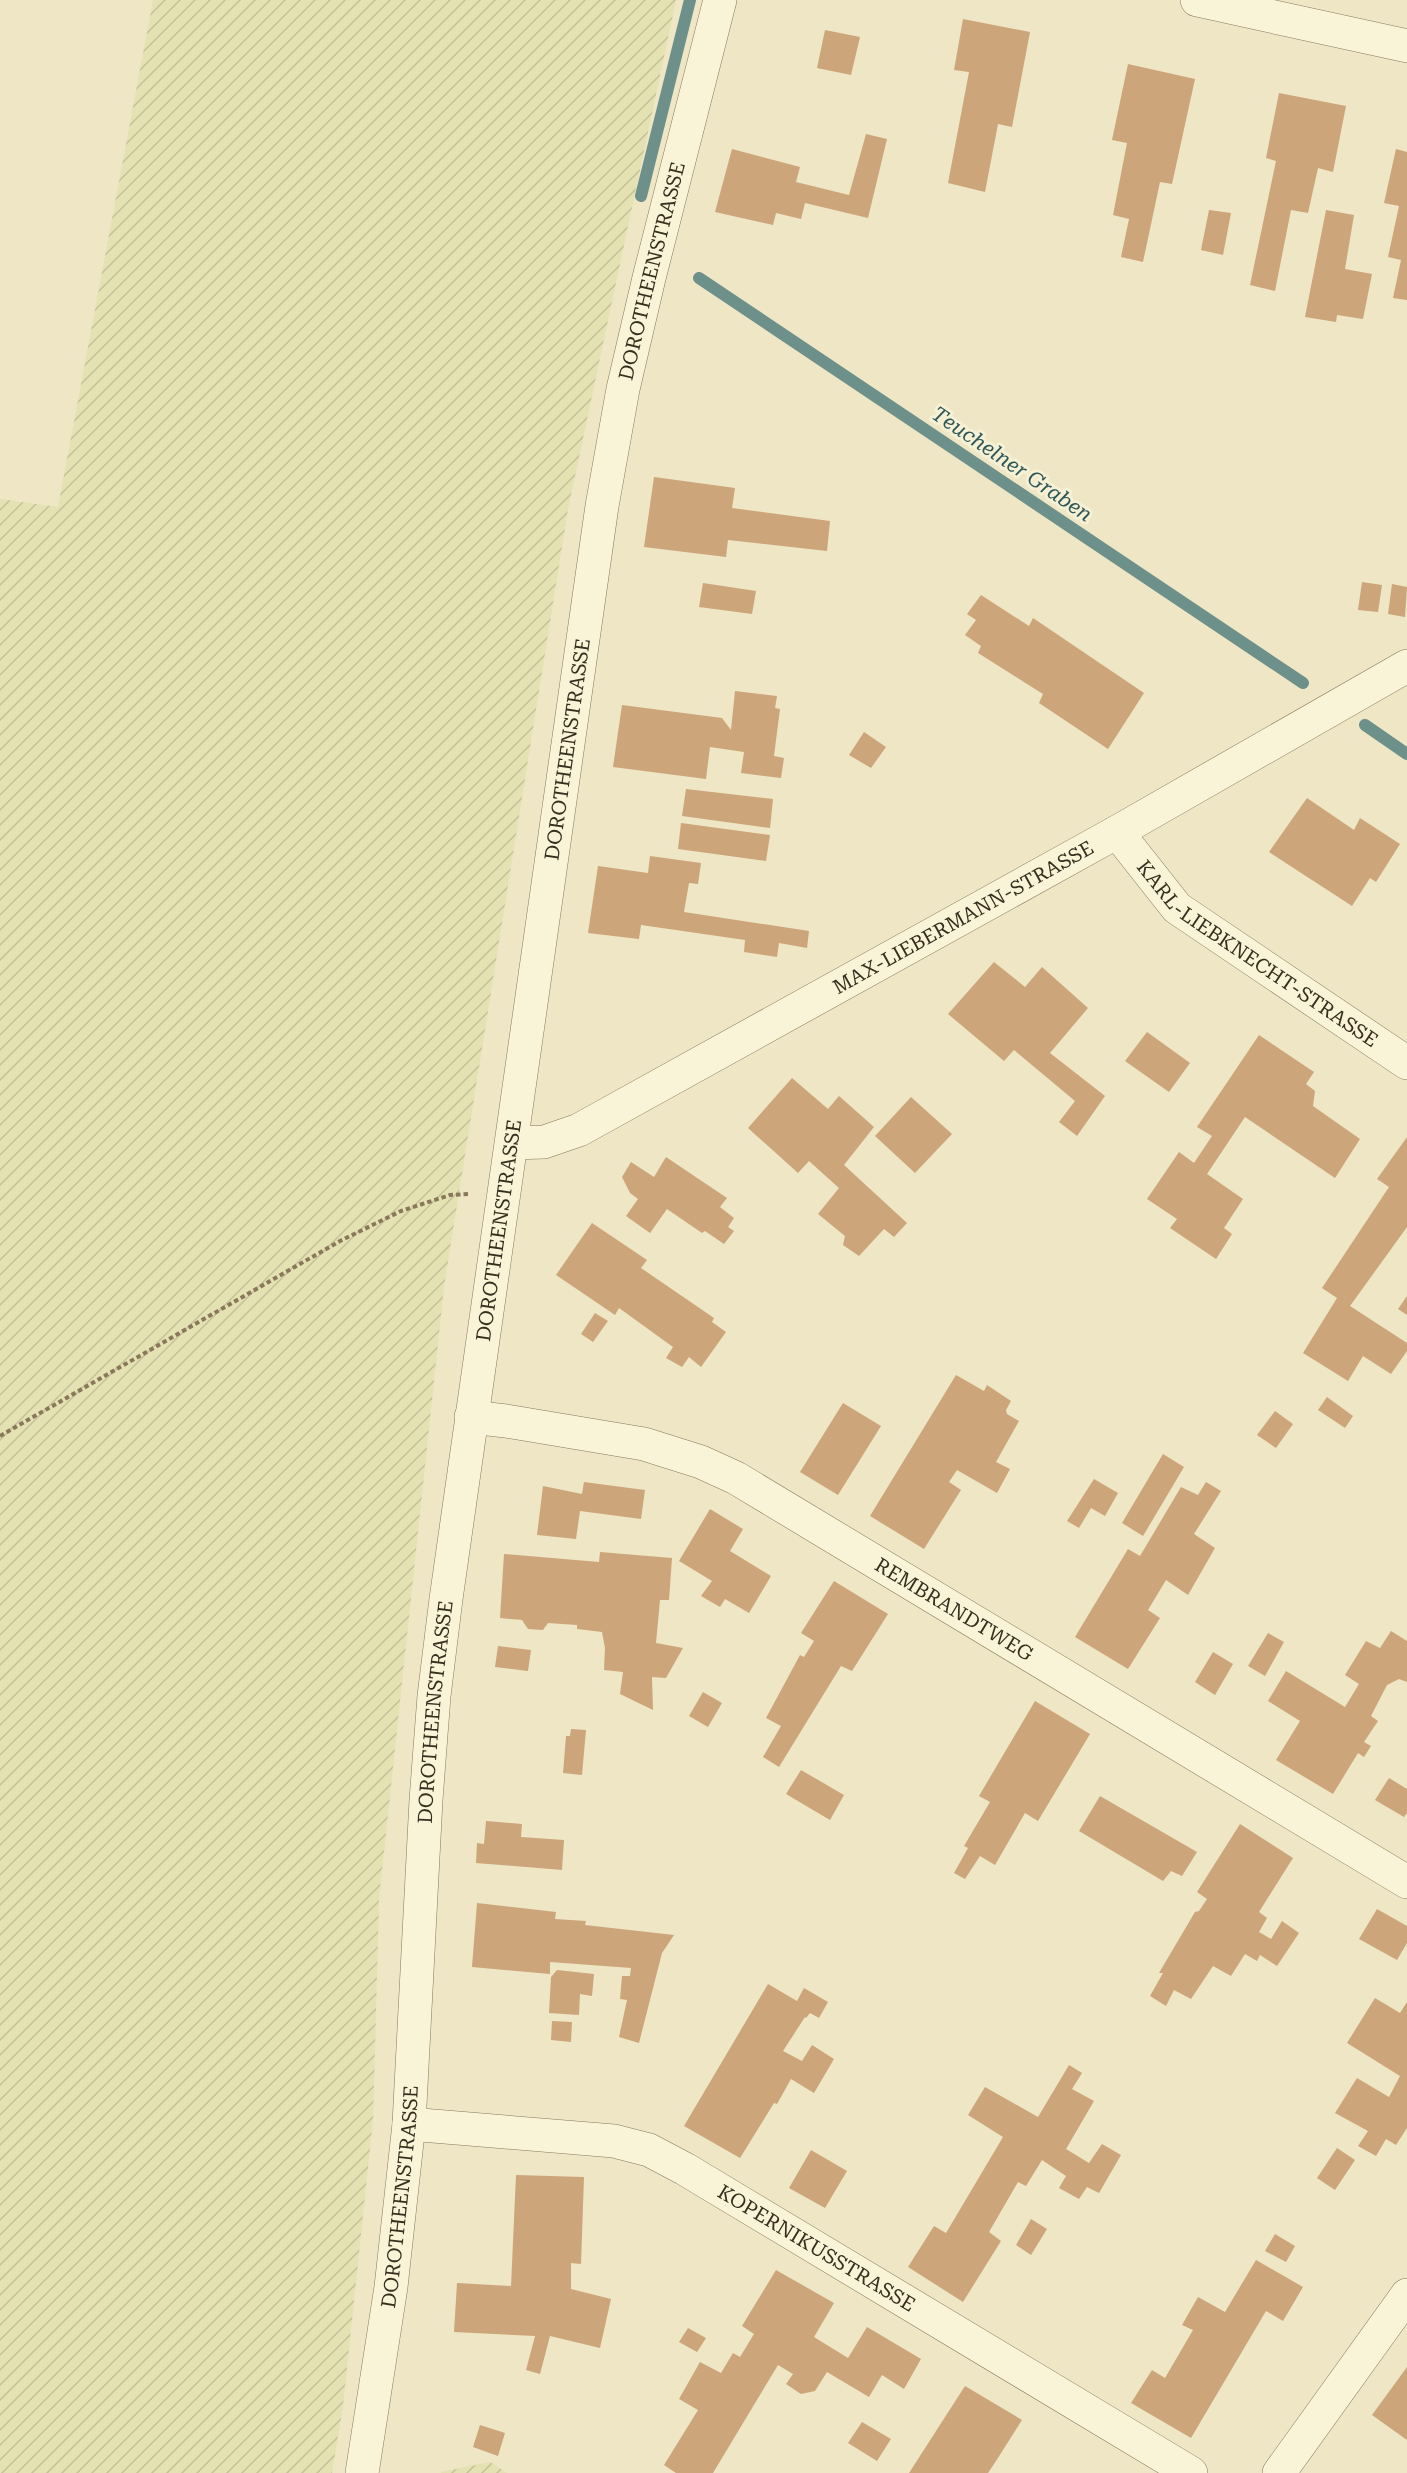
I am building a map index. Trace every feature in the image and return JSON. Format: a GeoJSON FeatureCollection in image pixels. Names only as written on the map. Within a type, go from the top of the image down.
{"type":"FeatureCollection","features":[{"type":"Feature","properties":{"kind":"street","name":"DOROTHEENSTRASSE"},"geometry":{"type":"LineString","coordinates":[[362,2473],[391,2287],[409,2124],[426,1800],[434,1696],[471,1417],[602,506],[623,389],[720,0]]}},
{"type":"Feature","properties":{"kind":"street"},"geometry":{"type":"LineString","coordinates":[[1197,0],[1407,46]]}},
{"type":"Feature","properties":{"kind":"street","name":"MAX-LIEBERMANN-STRASSE"},"geometry":{"type":"LineString","coordinates":[[512,1143],[544,1142],[579,1130],[1117,832],[1407,666]]}},
{"type":"Feature","properties":{"kind":"street","name":"KARL-LIEBKNECHT-STRASSE"},"geometry":{"type":"LineString","coordinates":[[1117,832],[1177,908],[1407,1063]]}},
{"type":"Feature","properties":{"kind":"street","name":"REMBRANDTWEG"},"geometry":{"type":"LineString","coordinates":[[471,1417],[644,1444],[701,1462],[736,1478],[1407,1882]]}},
{"type":"Feature","properties":{"kind":"street","name":"KOPERNIKUSSTRASSE"},"geometry":{"type":"LineString","coordinates":[[409,2124],[614,2142],[649,2150],[695,2175],[1191,2473]]}},
{"type":"Feature","properties":{"kind":"street"},"geometry":{"type":"LineString","coordinates":[[1279,2473],[1407,2295]]}},
{"type":"Feature","properties":{"kind":"path"},"geometry":{"type":"LineString","coordinates":[[0,1436],[340,1241],[401,1211],[450,1195],[481,1192],[504,1195]]}},
{"type":"Feature","properties":{"kind":"shaded area"},"geometry":{"type":"Polygon","coordinates":[[[153,0],[676,0],[568,509],[444,1287],[379,1899],[373,2120],[343,2406],[332,2473],[0,2473],[0,499],[58,507],[153,0]]]}},
{"type":"Feature","properties":{"kind":"shaded area"},"geometry":{"type":"Polygon","coordinates":[[[490,2462],[507,2473],[441,2473],[441,2472],[490,2462]]]}},
{"type":"Feature","properties":{"kind":"building"},"geometry":{"type":"Polygon","coordinates":[[[963,19],[1030,32],[1012,127],[998,124],[985,192],[948,183],[969,72],[954,70],[963,19]]]}},
{"type":"Feature","properties":{"kind":"building"},"geometry":{"type":"Polygon","coordinates":[[[825,30],[860,37],[851,75],[817,68],[825,30]]]}},
{"type":"Feature","properties":{"kind":"building"},"geometry":{"type":"Polygon","coordinates":[[[1128,64],[1195,79],[1172,184],[1160,182],[1143,262],[1121,257],[1129,219],[1113,215],[1127,143],[1112,140],[1128,64]]]}},
{"type":"Feature","properties":{"kind":"building"},"geometry":{"type":"Polygon","coordinates":[[[1279,93],[1346,106],[1333,172],[1318,168],[1308,213],[1291,210],[1275,291],[1250,285],[1276,161],[1266,158],[1279,93]]]}},
{"type":"Feature","properties":{"kind":"building"},"geometry":{"type":"Polygon","coordinates":[[[866,134],[887,139],[868,218],[805,203],[801,219],[776,213],[773,225],[715,212],[732,149],[800,167],[796,182],[849,195],[866,134]]]}},
{"type":"Feature","properties":{"kind":"building"},"geometry":{"type":"Polygon","coordinates":[[[1396,149],[1407,152],[1407,300],[1393,298],[1401,260],[1388,257],[1399,206],[1384,203],[1396,149]]]}},
{"type":"Feature","properties":{"kind":"building"},"geometry":{"type":"Polygon","coordinates":[[[1209,210],[1231,213],[1223,255],[1201,250],[1209,210]]]}},
{"type":"Feature","properties":{"kind":"building"},"geometry":{"type":"Polygon","coordinates":[[[1326,210],[1354,215],[1345,269],[1372,274],[1363,319],[1337,315],[1336,322],[1305,317],[1326,210]]]}},
{"type":"Feature","properties":{"kind":"building"},"geometry":{"type":"Polygon","coordinates":[[[654,477],[735,488],[732,508],[830,521],[827,551],[728,540],[726,557],[644,547],[654,477]]]}},
{"type":"Feature","properties":{"kind":"building"},"geometry":{"type":"Polygon","coordinates":[[[1362,582],[1382,585],[1378,612],[1358,610],[1362,582]]]}},
{"type":"Feature","properties":{"kind":"building"},"geometry":{"type":"Polygon","coordinates":[[[703,583],[756,591],[752,614],[699,607],[703,583]]]}},
{"type":"Feature","properties":{"kind":"building"},"geometry":{"type":"Polygon","coordinates":[[[1392,584],[1407,587],[1405,617],[1388,614],[1392,584]]]}},
{"type":"Feature","properties":{"kind":"building"},"geometry":{"type":"Polygon","coordinates":[[[981,595],[1029,626],[1033,618],[1144,693],[1108,749],[1039,703],[1043,694],[978,653],[981,646],[965,635],[976,620],[967,614],[981,595]]]}},
{"type":"Feature","properties":{"kind":"building"},"geometry":{"type":"Polygon","coordinates":[[[735,691],[777,696],[775,708],[780,709],[774,756],[784,758],[781,778],[741,773],[744,752],[710,747],[706,779],[613,767],[622,705],[722,718],[731,730],[735,691]]]}},
{"type":"Feature","properties":{"kind":"building"},"geometry":{"type":"Polygon","coordinates":[[[864,732],[886,747],[871,768],[849,755],[864,732]]]}},
{"type":"Feature","properties":{"kind":"building"},"geometry":{"type":"Polygon","coordinates":[[[686,789],[773,799],[770,828],[682,816],[686,789]]]}},
{"type":"Feature","properties":{"kind":"building"},"geometry":{"type":"Polygon","coordinates":[[[1307,798],[1354,830],[1360,818],[1400,844],[1376,882],[1370,878],[1352,906],[1269,852],[1307,798]]]}},
{"type":"Feature","properties":{"kind":"building"},"geometry":{"type":"Polygon","coordinates":[[[681,823],[770,835],[766,861],[678,849],[681,823]]]}},
{"type":"Feature","properties":{"kind":"building"},"geometry":{"type":"Polygon","coordinates":[[[650,856],[701,863],[698,884],[689,883],[684,912],[809,931],[807,948],[779,943],[777,957],[744,952],[745,940],[641,925],[639,939],[588,933],[598,866],[648,873],[650,856]]]}},
{"type":"Feature","properties":{"kind":"building"},"geometry":{"type":"Polygon","coordinates":[[[994,962],[1025,987],[1042,967],[1088,1008],[1050,1053],[1105,1096],[1077,1136],[1059,1122],[1075,1101],[1014,1050],[1004,1061],[948,1014],[994,962]]]}},
{"type":"Feature","properties":{"kind":"building"},"geometry":{"type":"Polygon","coordinates":[[[1147,1032],[1190,1063],[1169,1092],[1125,1061],[1147,1032]]]}},
{"type":"Feature","properties":{"kind":"building"},"geometry":{"type":"Polygon","coordinates":[[[1259,1035],[1314,1072],[1306,1084],[1315,1091],[1313,1106],[1360,1139],[1335,1178],[1245,1117],[1207,1174],[1243,1199],[1224,1228],[1232,1234],[1216,1259],[1170,1228],[1177,1219],[1147,1199],[1179,1152],[1194,1163],[1212,1136],[1197,1127],[1259,1035]]]}},
{"type":"Feature","properties":{"kind":"building"},"geometry":{"type":"Polygon","coordinates":[[[792,1078],[828,1109],[839,1096],[874,1127],[844,1165],[907,1223],[894,1237],[884,1229],[859,1256],[843,1245],[845,1236],[818,1214],[839,1188],[809,1161],[798,1173],[748,1128],[792,1078]]]}},
{"type":"Feature","properties":{"kind":"building"},"geometry":{"type":"Polygon","coordinates":[[[911,1097],[952,1134],[915,1173],[875,1136],[911,1097]]]}},
{"type":"Feature","properties":{"kind":"building"},"geometry":{"type":"Polygon","coordinates":[[[1407,1137],[1407,1227],[1350,1306],[1407,1343],[1407,1351],[1391,1374],[1363,1356],[1348,1381],[1303,1353],[1337,1298],[1322,1288],[1389,1187],[1377,1179],[1407,1137]]]}},
{"type":"Feature","properties":{"kind":"building"},"geometry":{"type":"Polygon","coordinates":[[[666,1157],[727,1198],[720,1207],[734,1218],[728,1227],[734,1231],[724,1244],[705,1231],[702,1233],[667,1209],[650,1233],[626,1216],[638,1199],[630,1193],[622,1177],[631,1162],[654,1177],[666,1157]]]}},
{"type":"Feature","properties":{"kind":"building"},"geometry":{"type":"Polygon","coordinates":[[[592,1223],[647,1260],[641,1268],[714,1318],[712,1322],[726,1332],[701,1367],[689,1357],[682,1367],[666,1358],[673,1347],[619,1308],[615,1315],[556,1275],[592,1223]]]}},
{"type":"Feature","properties":{"kind":"building"},"geometry":{"type":"Polygon","coordinates":[[[1407,1296],[1407,1315],[1398,1309],[1407,1296]]]}},
{"type":"Feature","properties":{"kind":"building"},"geometry":{"type":"Polygon","coordinates":[[[595,1313],[608,1321],[593,1342],[581,1334],[595,1313]]]}},
{"type":"Feature","properties":{"kind":"building"},"geometry":{"type":"Polygon","coordinates":[[[956,1375],[984,1391],[987,1385],[1011,1401],[1006,1410],[1007,1414],[1019,1421],[996,1462],[1010,1469],[997,1493],[957,1470],[949,1482],[961,1490],[924,1549],[870,1516],[956,1375]]]}},
{"type":"Feature","properties":{"kind":"building"},"geometry":{"type":"Polygon","coordinates":[[[1327,1397],[1353,1416],[1345,1428],[1318,1410],[1327,1397]]]}},
{"type":"Feature","properties":{"kind":"building"},"geometry":{"type":"Polygon","coordinates":[[[843,1403],[881,1426],[838,1495],[800,1472],[843,1403]]]}},
{"type":"Feature","properties":{"kind":"building"},"geometry":{"type":"Polygon","coordinates":[[[1275,1411],[1293,1424],[1276,1448],[1257,1435],[1275,1411]]]}},
{"type":"Feature","properties":{"kind":"building"},"geometry":{"type":"Polygon","coordinates":[[[1163,1454],[1184,1467],[1143,1536],[1122,1523],[1163,1454]]]}},
{"type":"Feature","properties":{"kind":"building"},"geometry":{"type":"Polygon","coordinates":[[[1094,1479],[1118,1493],[1105,1516],[1091,1508],[1079,1528],[1067,1521],[1094,1479]]]}},
{"type":"Feature","properties":{"kind":"building"},"geometry":{"type":"Polygon","coordinates":[[[584,1482],[645,1490],[641,1519],[580,1511],[576,1539],[537,1535],[543,1486],[582,1494],[584,1482]]]}},
{"type":"Feature","properties":{"kind":"building"},"geometry":{"type":"Polygon","coordinates":[[[1206,1482],[1221,1491],[1194,1534],[1215,1548],[1188,1595],[1166,1580],[1148,1610],[1160,1618],[1128,1669],[1075,1637],[1128,1549],[1140,1556],[1181,1487],[1198,1495],[1206,1482]]]}},
{"type":"Feature","properties":{"kind":"building"},"geometry":{"type":"Polygon","coordinates":[[[710,1509],[743,1529],[730,1551],[771,1576],[749,1613],[725,1599],[720,1607],[701,1596],[712,1581],[679,1561],[710,1509]]]}},
{"type":"Feature","properties":{"kind":"building"},"geometry":{"type":"Polygon","coordinates":[[[600,1552],[672,1558],[669,1600],[660,1600],[656,1643],[683,1648],[666,1678],[652,1677],[653,1710],[620,1694],[623,1672],[604,1670],[605,1648],[602,1632],[577,1629],[577,1625],[548,1623],[543,1630],[528,1629],[522,1620],[500,1618],[504,1554],[599,1562],[600,1552]]]}},
{"type":"Feature","properties":{"kind":"building"},"geometry":{"type":"Polygon","coordinates":[[[834,1581],[888,1614],[852,1671],[841,1666],[779,1767],[763,1757],[781,1726],[766,1718],[800,1655],[804,1657],[814,1641],[801,1633],[834,1581]]]}},
{"type":"Feature","properties":{"kind":"building"},"geometry":{"type":"Polygon","coordinates":[[[1391,1631],[1407,1641],[1407,1682],[1399,1679],[1387,1685],[1371,1716],[1378,1721],[1364,1742],[1371,1746],[1364,1757],[1358,1753],[1333,1794],[1276,1760],[1300,1721],[1268,1701],[1286,1671],[1345,1707],[1359,1684],[1345,1675],[1366,1641],[1380,1648],[1391,1631]]]}},
{"type":"Feature","properties":{"kind":"building"},"geometry":{"type":"Polygon","coordinates":[[[1268,1633],[1284,1642],[1265,1676],[1248,1666],[1268,1633]]]}},
{"type":"Feature","properties":{"kind":"building"},"geometry":{"type":"Polygon","coordinates":[[[498,1646],[531,1650],[528,1671],[495,1667],[498,1646]]]}},
{"type":"Feature","properties":{"kind":"building"},"geometry":{"type":"Polygon","coordinates":[[[1213,1652],[1233,1664],[1215,1695],[1195,1682],[1213,1652]]]}},
{"type":"Feature","properties":{"kind":"building"},"geometry":{"type":"Polygon","coordinates":[[[703,1692],[722,1703],[708,1727],[689,1716],[703,1692]]]}},
{"type":"Feature","properties":{"kind":"building"},"geometry":{"type":"Polygon","coordinates":[[[1035,1701],[1090,1734],[1038,1821],[1025,1813],[995,1865],[980,1856],[965,1879],[954,1873],[968,1848],[964,1846],[990,1802],[979,1796],[1035,1701]]]}},
{"type":"Feature","properties":{"kind":"building"},"geometry":{"type":"Polygon","coordinates":[[[571,1729],[586,1730],[582,1775],[563,1773],[566,1736],[570,1736],[571,1729]]]}},
{"type":"Feature","properties":{"kind":"building"},"geometry":{"type":"Polygon","coordinates":[[[801,1770],[844,1795],[830,1820],[786,1794],[801,1770]]]}},
{"type":"Feature","properties":{"kind":"building"},"geometry":{"type":"Polygon","coordinates":[[[1389,1778],[1407,1789],[1407,1813],[1404,1817],[1375,1800],[1389,1778]]]}},
{"type":"Feature","properties":{"kind":"building"},"geometry":{"type":"Polygon","coordinates":[[[1100,1796],[1197,1852],[1182,1876],[1171,1871],[1163,1881],[1079,1831],[1100,1796]]]}},
{"type":"Feature","properties":{"kind":"building"},"geometry":{"type":"Polygon","coordinates":[[[486,1821],[522,1824],[521,1837],[564,1840],[562,1870],[476,1863],[477,1843],[484,1844],[486,1821]]]}},
{"type":"Feature","properties":{"kind":"building"},"geometry":{"type":"Polygon","coordinates":[[[1240,1824],[1293,1858],[1259,1912],[1267,1918],[1259,1932],[1271,1939],[1282,1921],[1299,1933],[1277,1966],[1260,1955],[1257,1961],[1245,1954],[1231,1976],[1213,1966],[1191,1999],[1174,1990],[1166,2006],[1150,1996],[1163,1973],[1159,1973],[1195,1912],[1199,1911],[1207,1899],[1197,1892],[1240,1824]]]}},
{"type":"Feature","properties":{"kind":"building"},"geometry":{"type":"Polygon","coordinates":[[[477,1903],[556,1912],[555,1919],[586,1921],[585,1925],[674,1935],[662,1953],[639,2043],[619,2037],[627,2000],[620,1999],[622,1976],[630,1976],[631,1968],[550,1962],[550,1974],[472,1967],[477,1903]]]}},
{"type":"Feature","properties":{"kind":"building"},"geometry":{"type":"Polygon","coordinates":[[[1377,1909],[1407,1926],[1407,1943],[1397,1960],[1359,1939],[1377,1909]]]}},
{"type":"Feature","properties":{"kind":"building"},"geometry":{"type":"Polygon","coordinates":[[[557,1970],[594,1974],[592,1996],[580,1994],[579,2015],[549,2013],[551,1977],[557,1970]]]}},
{"type":"Feature","properties":{"kind":"building"},"geometry":{"type":"Polygon","coordinates":[[[768,1984],[797,2001],[804,1988],[828,2002],[819,2018],[810,2013],[805,2017],[783,2051],[802,2061],[812,2045],[834,2059],[814,2093],[791,2079],[740,2158],[684,2126],[768,1984]]]}},
{"type":"Feature","properties":{"kind":"building"},"geometry":{"type":"Polygon","coordinates":[[[1375,1998],[1400,2013],[1407,2002],[1407,2128],[1396,2145],[1386,2139],[1376,2156],[1358,2146],[1368,2131],[1335,2113],[1357,2078],[1389,2097],[1400,2076],[1347,2043],[1375,1998]]]}},
{"type":"Feature","properties":{"kind":"building"},"geometry":{"type":"Polygon","coordinates":[[[552,2021],[572,2022],[571,2042],[551,2040],[552,2021]]]}},
{"type":"Feature","properties":{"kind":"building"},"geometry":{"type":"Polygon","coordinates":[[[1069,2065],[1082,2073],[1072,2089],[1094,2101],[1066,2149],[1089,2163],[1102,2144],[1121,2155],[1099,2193],[1087,2187],[1079,2199],[1059,2188],[1066,2176],[1042,2160],[1026,2186],[1018,2182],[989,2232],[1001,2241],[963,2302],[908,2267],[934,2226],[946,2233],[1003,2137],[968,2115],[985,2087],[1038,2117],[1069,2065]]]}},
{"type":"Feature","properties":{"kind":"building"},"geometry":{"type":"Polygon","coordinates":[[[1337,2148],[1355,2160],[1335,2190],[1317,2178],[1337,2148]]]}},
{"type":"Feature","properties":{"kind":"building"},"geometry":{"type":"Polygon","coordinates":[[[811,2150],[847,2171],[825,2208],[789,2188],[811,2150]]]}},
{"type":"Feature","properties":{"kind":"building"},"geometry":{"type":"Polygon","coordinates":[[[516,2175],[584,2177],[581,2264],[571,2263],[571,2289],[611,2299],[600,2348],[550,2336],[540,2374],[526,2370],[535,2336],[454,2332],[457,2283],[511,2286],[516,2175]]]}},
{"type":"Feature","properties":{"kind":"building"},"geometry":{"type":"Polygon","coordinates":[[[1031,2219],[1047,2229],[1031,2255],[1016,2245],[1031,2219]]]}},
{"type":"Feature","properties":{"kind":"building"},"geometry":{"type":"Polygon","coordinates":[[[1275,2234],[1295,2246],[1286,2262],[1265,2251],[1275,2234]]]}},
{"type":"Feature","properties":{"kind":"building"},"geometry":{"type":"Polygon","coordinates":[[[1256,2260],[1303,2287],[1283,2321],[1266,2311],[1191,2438],[1131,2403],[1152,2370],[1165,2378],[1193,2330],[1182,2325],[1198,2297],[1225,2312],[1256,2260]]]}},
{"type":"Feature","properties":{"kind":"building"},"geometry":{"type":"Polygon","coordinates":[[[776,2270],[834,2303],[814,2337],[848,2358],[867,2327],[921,2359],[904,2389],[882,2375],[869,2397],[827,2372],[815,2391],[801,2394],[786,2384],[793,2374],[778,2365],[713,2473],[676,2473],[664,2465],[698,2410],[679,2399],[700,2362],[721,2373],[733,2353],[740,2357],[754,2334],[742,2326],[776,2270]]]}},
{"type":"Feature","properties":{"kind":"building"},"geometry":{"type":"Polygon","coordinates":[[[688,2328],[706,2338],[697,2352],[679,2342],[688,2328]]]}},
{"type":"Feature","properties":{"kind":"building"},"geometry":{"type":"Polygon","coordinates":[[[1407,2367],[1407,2440],[1372,2415],[1407,2367]]]}},
{"type":"Feature","properties":{"kind":"building"},"geometry":{"type":"Polygon","coordinates":[[[965,2386],[1022,2420],[996,2461],[988,2473],[909,2473],[965,2386]]]}},
{"type":"Feature","properties":{"kind":"building"},"geometry":{"type":"Polygon","coordinates":[[[862,2422],[891,2439],[877,2461],[848,2443],[862,2422]]]}},
{"type":"Feature","properties":{"kind":"building"},"geometry":{"type":"Polygon","coordinates":[[[480,2425],[505,2433],[498,2456],[473,2447],[480,2425]]]}},
{"type":"Feature","properties":{"kind":"waterway","name":"Teuchelner Graben"},"geometry":{"type":"LineString","coordinates":[[641,196],[690,0]]}},
{"type":"Feature","properties":{"kind":"waterway","name":"Teuchelner Graben"},"geometry":{"type":"LineString","coordinates":[[699,278],[1303,683]]}},
{"type":"Feature","properties":{"kind":"waterway","name":"Teuchelner Graben"},"geometry":{"type":"LineString","coordinates":[[1365,725],[1407,754]]}}]}
